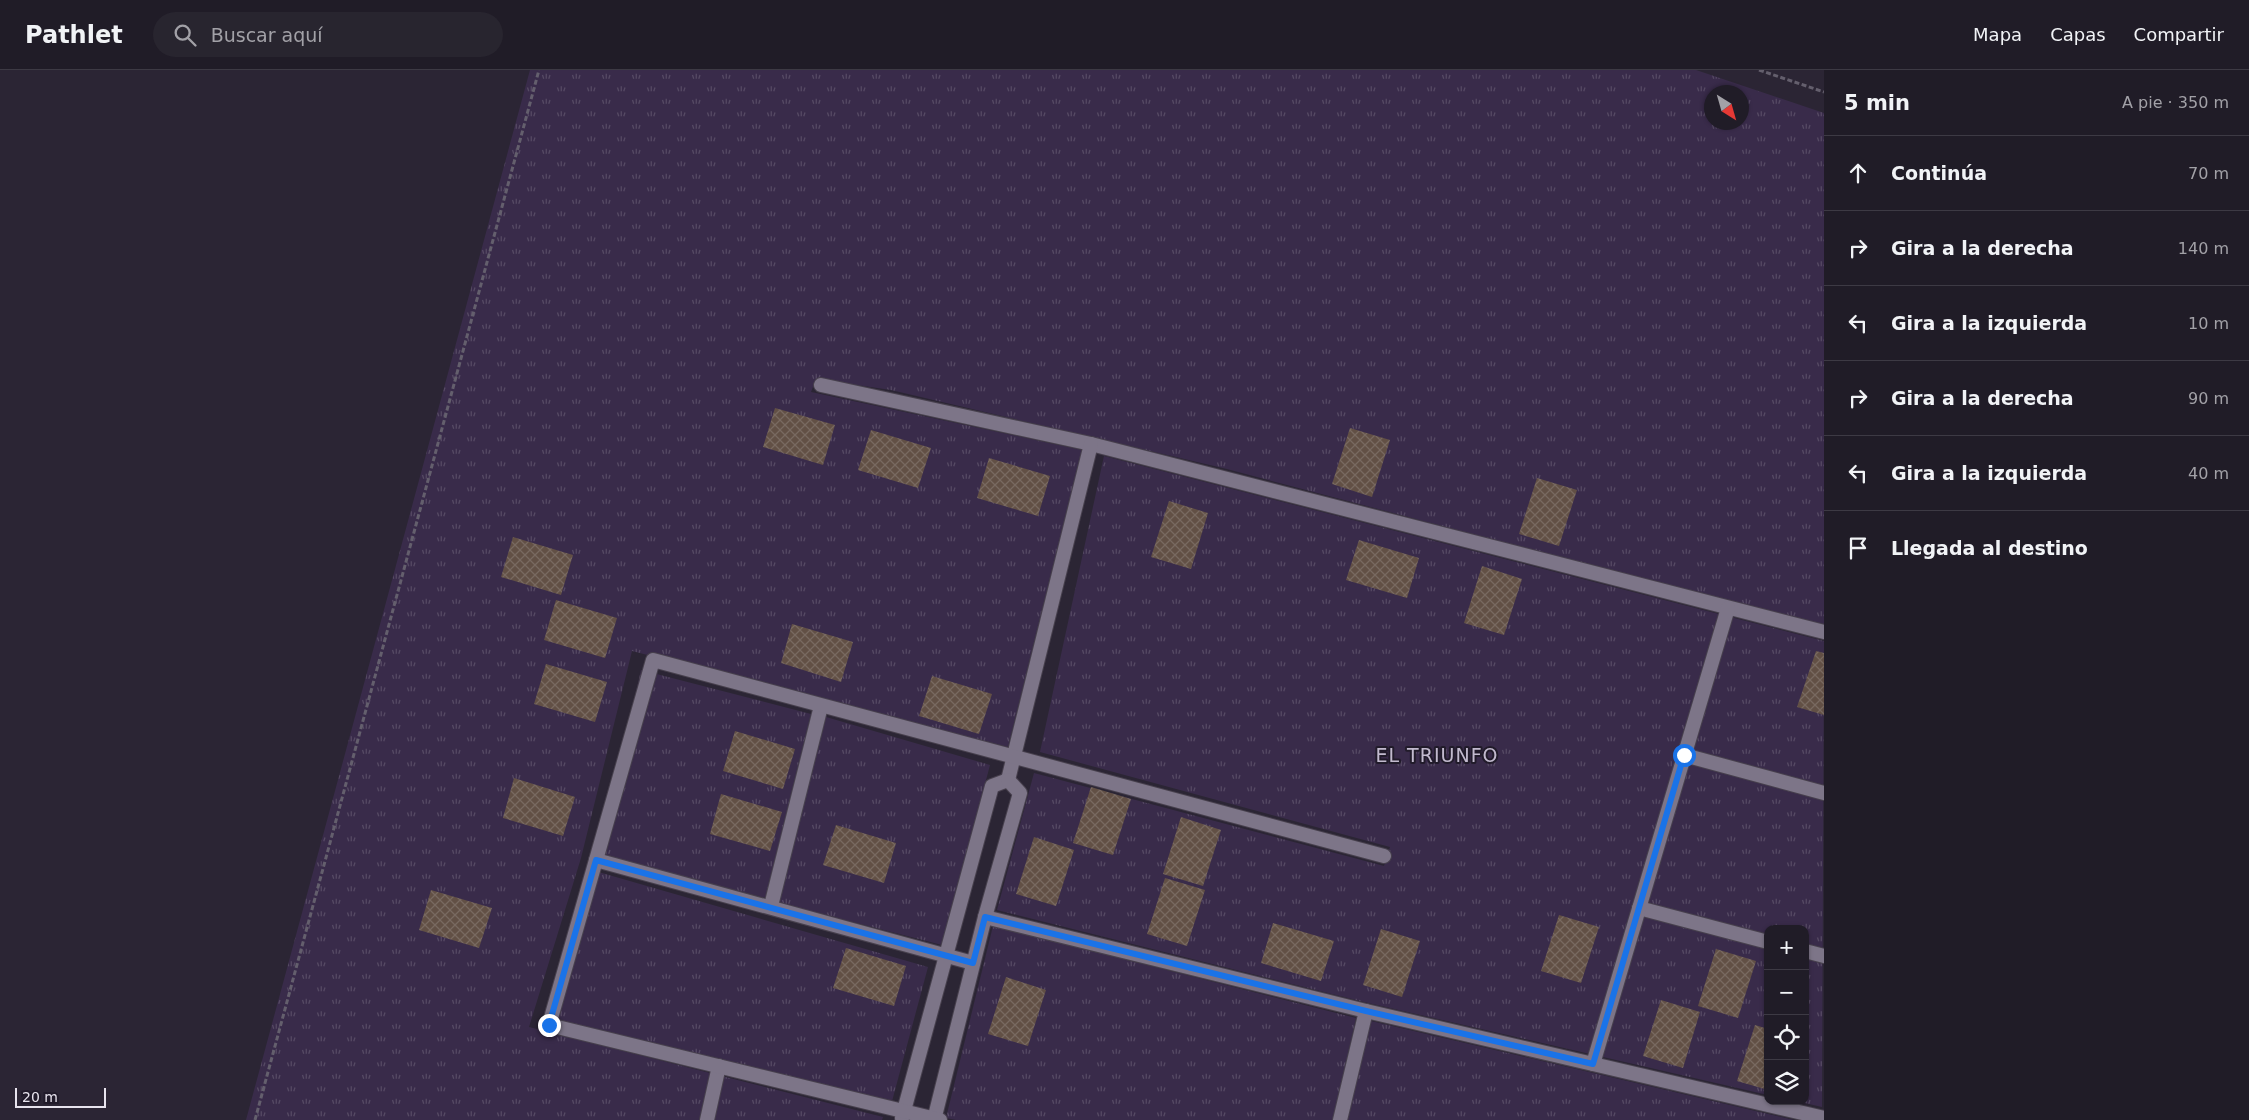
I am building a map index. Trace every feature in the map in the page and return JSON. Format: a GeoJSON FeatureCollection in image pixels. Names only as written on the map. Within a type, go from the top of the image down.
{"type":"FeatureCollection","features":[{"type":"Feature","properties":{"kind":"street"},"geometry":{"type":"LineString","coordinates":[[821,385],[1091,444],[1824,632]]}},
{"type":"Feature","properties":{"kind":"street"},"geometry":{"type":"LineString","coordinates":[[1008,780],[1091,444]]}},
{"type":"Feature","properties":{"kind":"street"},"geometry":{"type":"LineString","coordinates":[[1593,1064],[1728,608]]}},
{"type":"Feature","properties":{"kind":"street"},"geometry":{"type":"LineString","coordinates":[[1008,780],[1020,793],[973,963],[936,1120],[902,1116],[718,1066],[549,1025],[653,660],[1384,856]]}},
{"type":"Feature","properties":{"kind":"street"},"geometry":{"type":"LineString","coordinates":[[771,906],[821,706]]}},
{"type":"Feature","properties":{"kind":"street"},"geometry":{"type":"LineString","coordinates":[[1684,755],[1824,793]]}},
{"type":"Feature","properties":{"kind":"street"},"geometry":{"type":"LineString","coordinates":[[902,1116],[992,786],[1008,780]]}},
{"type":"Feature","properties":{"kind":"street"},"geometry":{"type":"LineString","coordinates":[[596,860],[771,906],[973,963]]}},
{"type":"Feature","properties":{"kind":"street"},"geometry":{"type":"LineString","coordinates":[[1639,908],[1764,941]]}},
{"type":"Feature","properties":{"kind":"street"},"geometry":{"type":"LineString","coordinates":[[985,917],[1366,1011],[1824,1118]]}},
{"type":"Feature","properties":{"kind":"street"},"geometry":{"type":"LineString","coordinates":[[1809,953],[1824,956]]}},
{"type":"Feature","properties":{"kind":"street"},"geometry":{"type":"LineString","coordinates":[[1340,1120],[1366,1011]]}},
{"type":"Feature","properties":{"kind":"street"},"geometry":{"type":"LineString","coordinates":[[707,1120],[718,1066]]}},
{"type":"Feature","properties":{"kind":"path"},"geometry":{"type":"LineString","coordinates":[[255,1120],[539,70]]}},
{"type":"Feature","properties":{"kind":"path"},"geometry":{"type":"LineString","coordinates":[[1759,70],[1824,92]]}},
{"type":"Feature","properties":{"kind":"green space"},"geometry":{"type":"Polygon","coordinates":[[[530,70],[1696,70],[1741,85],[1704,85],[1704,130],[1749,130],[1749,88],[1824,113],[1824,627],[1227,469],[891,390],[816,379],[811,392],[1082,450],[1008,747],[632,651],[581,858],[529,1027],[883,1117],[882,1120],[246,1120],[530,70]]]}},
{"type":"Feature","properties":{"kind":"green space"},"geometry":{"type":"Polygon","coordinates":[[[1104,456],[1824,641],[1822,1107],[1809,1104],[1809,925],[1764,925],[1764,1094],[1364,1002],[997,910],[1034,773],[1384,866],[1390,847],[1040,752],[1104,456]]]}},
{"type":"Feature","properties":{"kind":"green space"},"geometry":{"type":"Polygon","coordinates":[[[641,670],[811,714],[766,898],[598,854],[641,670]]]}},
{"type":"Feature","properties":{"kind":"green space"},"geometry":{"type":"Polygon","coordinates":[[[826,717],[990,765],[942,945],[779,903],[826,717]]]}},
{"type":"Feature","properties":{"kind":"green space"},"geometry":{"type":"Polygon","coordinates":[[[595,871],[928,967],[891,1105],[544,1019],[595,871]]]}},
{"type":"Feature","properties":{"kind":"green space"},"geometry":{"type":"Polygon","coordinates":[[[993,926],[1356,1018],[1333,1120],[956,1120],[946,1118],[993,926]]]}},
{"type":"Feature","properties":{"kind":"green space"},"geometry":{"type":"Polygon","coordinates":[[[1371,1021],[1794,1120],[1347,1120],[1371,1021]]]}},
{"type":"Feature","properties":{"kind":"building"},"geometry":{"type":"Polygon","coordinates":[[[775,408],[835,425],[823,465],[763,447],[775,408]]]}},
{"type":"Feature","properties":{"kind":"building"},"geometry":{"type":"Polygon","coordinates":[[[1350,428],[1390,440],[1372,497],[1332,484],[1350,428]]]}},
{"type":"Feature","properties":{"kind":"building"},"geometry":{"type":"Polygon","coordinates":[[[871,430],[931,448],[918,488],[858,470],[871,430]]]}},
{"type":"Feature","properties":{"kind":"building"},"geometry":{"type":"Polygon","coordinates":[[[989,458],[1050,476],[1038,516],[977,498],[989,458]]]}},
{"type":"Feature","properties":{"kind":"building"},"geometry":{"type":"Polygon","coordinates":[[[1537,478],[1577,490],[1559,546],[1519,534],[1537,478]]]}},
{"type":"Feature","properties":{"kind":"building"},"geometry":{"type":"Polygon","coordinates":[[[1169,501],[1208,513],[1191,569],[1151,557],[1169,501]]]}},
{"type":"Feature","properties":{"kind":"building"},"geometry":{"type":"Polygon","coordinates":[[[513,537],[573,555],[561,595],[501,577],[513,537]]]}},
{"type":"Feature","properties":{"kind":"building"},"geometry":{"type":"Polygon","coordinates":[[[1359,540],[1419,558],[1407,598],[1346,580],[1359,540]]]}},
{"type":"Feature","properties":{"kind":"building"},"geometry":{"type":"Polygon","coordinates":[[[1482,566],[1522,579],[1504,635],[1464,623],[1482,566]]]}},
{"type":"Feature","properties":{"kind":"building"},"geometry":{"type":"Polygon","coordinates":[[[556,600],[617,618],[605,658],[544,640],[556,600]]]}},
{"type":"Feature","properties":{"kind":"building"},"geometry":{"type":"Polygon","coordinates":[[[792,624],[853,642],[841,682],[781,663],[792,624]]]}},
{"type":"Feature","properties":{"kind":"building"},"geometry":{"type":"Polygon","coordinates":[[[1816,651],[1824,653],[1824,715],[1797,707],[1816,651]]]}},
{"type":"Feature","properties":{"kind":"building"},"geometry":{"type":"Polygon","coordinates":[[[546,664],[607,682],[595,722],[534,704],[546,664]]]}},
{"type":"Feature","properties":{"kind":"building"},"geometry":{"type":"Polygon","coordinates":[[[932,676],[992,694],[979,734],[919,716],[932,676]]]}},
{"type":"Feature","properties":{"kind":"building"},"geometry":{"type":"Polygon","coordinates":[[[735,731],[795,749],[783,789],[723,771],[735,731]]]}},
{"type":"Feature","properties":{"kind":"building"},"geometry":{"type":"Polygon","coordinates":[[[514,778],[575,797],[563,836],[503,818],[514,778]]]}},
{"type":"Feature","properties":{"kind":"building"},"geometry":{"type":"Polygon","coordinates":[[[1091,787],[1131,799],[1113,855],[1073,843],[1091,787]]]}},
{"type":"Feature","properties":{"kind":"building"},"geometry":{"type":"Polygon","coordinates":[[[721,794],[782,812],[770,851],[710,834],[721,794]]]}},
{"type":"Feature","properties":{"kind":"building"},"geometry":{"type":"Polygon","coordinates":[[[1181,817],[1221,830],[1203,886],[1163,874],[1181,817]]]}},
{"type":"Feature","properties":{"kind":"building"},"geometry":{"type":"Polygon","coordinates":[[[836,825],[896,843],[884,883],[823,865],[836,825]]]}},
{"type":"Feature","properties":{"kind":"building"},"geometry":{"type":"Polygon","coordinates":[[[1034,837],[1074,850],[1056,906],[1016,894],[1034,837]]]}},
{"type":"Feature","properties":{"kind":"building"},"geometry":{"type":"Polygon","coordinates":[[[1165,878],[1205,890],[1187,946],[1147,934],[1165,878]]]}},
{"type":"Feature","properties":{"kind":"building"},"geometry":{"type":"Polygon","coordinates":[[[431,890],[492,908],[479,948],[419,930],[431,890]]]}},
{"type":"Feature","properties":{"kind":"building"},"geometry":{"type":"Polygon","coordinates":[[[1559,915],[1599,927],[1581,983],[1541,971],[1559,915]]]}},
{"type":"Feature","properties":{"kind":"building"},"geometry":{"type":"Polygon","coordinates":[[[1273,923],[1334,941],[1321,981],[1261,963],[1273,923]]]}},
{"type":"Feature","properties":{"kind":"building"},"geometry":{"type":"Polygon","coordinates":[[[1381,929],[1420,941],[1402,997],[1363,985],[1381,929]]]}},
{"type":"Feature","properties":{"kind":"building"},"geometry":{"type":"Polygon","coordinates":[[[846,948],[906,966],[894,1006],[833,988],[846,948]]]}},
{"type":"Feature","properties":{"kind":"building"},"geometry":{"type":"Polygon","coordinates":[[[1716,949],[1756,961],[1738,1018],[1698,1006],[1716,949]]]}},
{"type":"Feature","properties":{"kind":"building"},"geometry":{"type":"Polygon","coordinates":[[[1006,977],[1046,990],[1028,1046],[988,1034],[1006,977]]]}},
{"type":"Feature","properties":{"kind":"building"},"geometry":{"type":"Polygon","coordinates":[[[1661,1000],[1700,1012],[1683,1068],[1643,1056],[1661,1000]]]}},
{"type":"Feature","properties":{"kind":"building"},"geometry":{"type":"Polygon","coordinates":[[[1755,1025],[1764,1028],[1764,1089],[1737,1081],[1755,1025]]]}},
{"type":"Feature","properties":{"kind":"district","name":"EL TRIUNFO"},"geometry":{"type":"Point","coordinates":[1437,755]}},
{"type":"Feature","properties":{"kind":"route"},"geometry":{"type":"LineString","coordinates":[[549,1025],[596,860],[771,906],[973,963],[985,917],[1366,1011],[1593,1064],[1684,755]]}}]}
